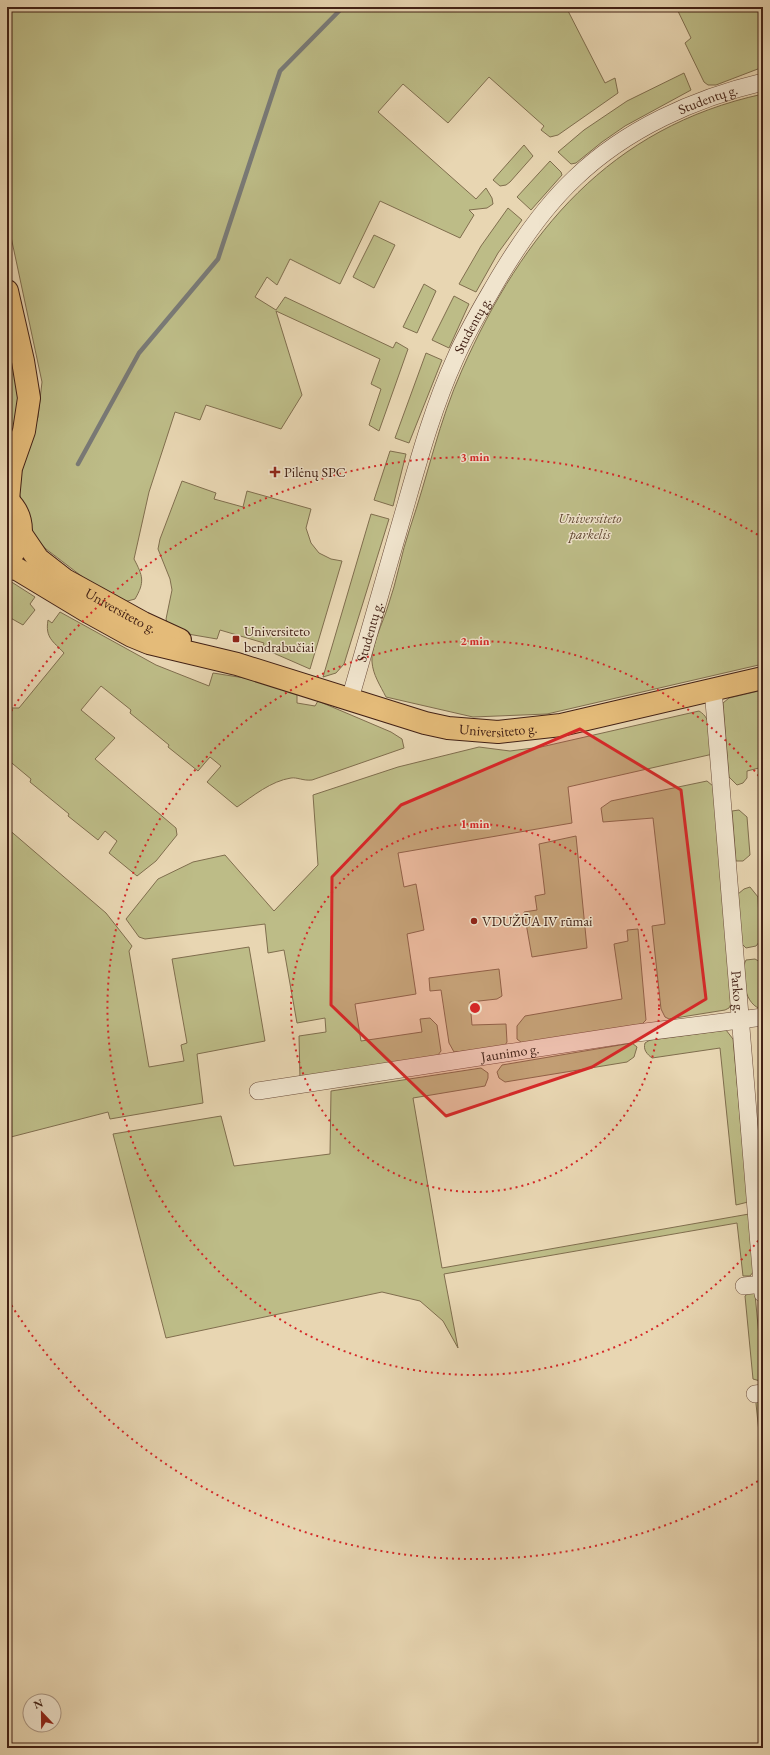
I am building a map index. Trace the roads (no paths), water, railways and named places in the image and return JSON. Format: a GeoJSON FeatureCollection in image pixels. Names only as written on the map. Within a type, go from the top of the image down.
{"type":"FeatureCollection","features":[{"type":"Feature","properties":{"kind":"main road"},"geometry":{"type":"LineString","coordinates":[[7,291],[23,360],[29,398],[24,431],[11,468],[7,500],[19,516],[21,534],[18,545],[7,559]]}},
{"type":"Feature","properties":{"kind":"main road","name":"Universiteto g."},"geometry":{"type":"LineString","coordinates":[[21,534],[38,559],[65,580],[156,629],[236,664]]}},
{"type":"Feature","properties":{"kind":"main road","name":"Universiteto g."},"geometry":{"type":"LineString","coordinates":[[7,568],[17,569],[132,636],[168,649],[236,664],[425,723],[460,730],[498,732],[561,725],[763,678]]}},
{"type":"Feature","properties":{"kind":"street","name":"Studentų g."},"geometry":{"type":"LineString","coordinates":[[350,699],[421,453],[449,373],[468,332],[483,305],[534,222],[574,178],[623,140],[672,113],[703,99],[763,82]]}},
{"type":"Feature","properties":{"kind":"street","name":"Parko g."},"geometry":{"type":"LineString","coordinates":[[713,690],[763,1289]]}},
{"type":"Feature","properties":{"kind":"street","name":"Jaunimo g."},"geometry":{"type":"LineString","coordinates":[[258,1091],[637,1033],[763,1017]]}},
{"type":"Feature","properties":{"kind":"street"},"geometry":{"type":"LineString","coordinates":[[744,1286],[763,1289]]}},
{"type":"Feature","properties":{"kind":"waterway"},"geometry":{"type":"LineString","coordinates":[[78,464],[139,353],[218,259],[280,71],[343,7]]}},
{"type":"Feature","properties":{"kind":"place","name":"Pilėnų SPC"},"geometry":{"type":"Point","coordinates":[275,472]}},
{"type":"Feature","properties":{"kind":"place","name":"Universiteto bendrabučiai"},"geometry":{"type":"Point","coordinates":[236,639]}},
{"type":"Feature","properties":{"kind":"place","name":"VDUŽŪA IV rūmai"},"geometry":{"type":"Point","coordinates":[474,921]}},
{"type":"Feature","properties":{"kind":"park label","name":"Universiteto parkelis"},"geometry":{"type":"Point","coordinates":[590,526]}}]}
